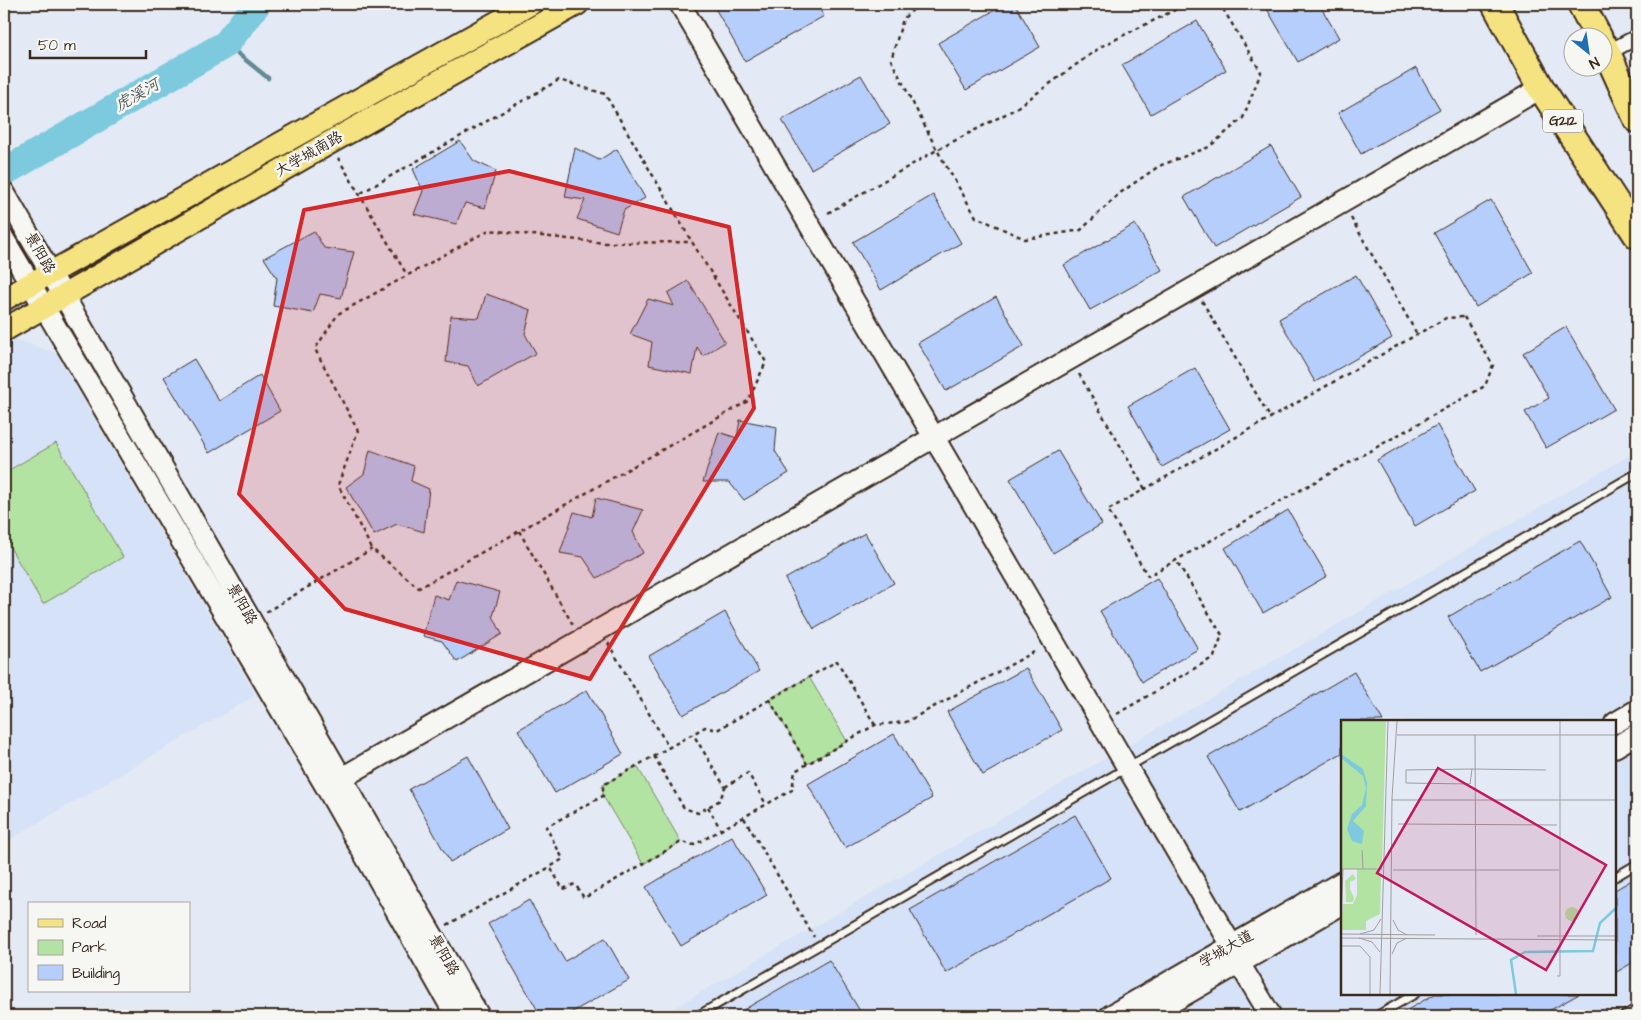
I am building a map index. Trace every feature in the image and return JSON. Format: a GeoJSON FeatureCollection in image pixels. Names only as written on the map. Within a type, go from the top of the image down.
{"type":"FeatureCollection","features":[{"type":"Feature","properties":{"kind":"highway","name":"G212"},"geometry":{"type":"LineString","coordinates":[[1495,4],[1541,88],[1637,235]]}},
{"type":"Feature","properties":{"kind":"highway"},"geometry":{"type":"LineString","coordinates":[[1581,4],[1594,28]]}},
{"type":"Feature","properties":{"kind":"highway"},"geometry":{"type":"LineString","coordinates":[[1614,70],[1637,119]]}},
{"type":"Feature","properties":{"kind":"main road","name":"大学城南路"},"geometry":{"type":"LineString","coordinates":[[4,299],[530,4]]}},
{"type":"Feature","properties":{"kind":"main road","name":"大学城南路"},"geometry":{"type":"LineString","coordinates":[[4,330],[329,143],[577,4]]}},
{"type":"Feature","properties":{"kind":"street"},"geometry":{"type":"LineString","coordinates":[[680,4],[1271,1016]]}},
{"type":"Feature","properties":{"kind":"street"},"geometry":{"type":"LineString","coordinates":[[1614,43],[1637,36]]}},
{"type":"Feature","properties":{"kind":"street"},"geometry":{"type":"LineString","coordinates":[[334,782],[1541,88]]}},
{"type":"Feature","properties":{"kind":"street","name":"景阳路"},"geometry":{"type":"LineString","coordinates":[[4,192],[252,621],[456,1016]]}},
{"type":"Feature","properties":{"kind":"street","name":"景阳路"},"geometry":{"type":"LineString","coordinates":[[4,239],[43,307],[334,782],[432,934],[479,1016]]}},
{"type":"Feature","properties":{"kind":"street"},"geometry":{"type":"LineString","coordinates":[[1616,723],[1637,710]]}},
{"type":"Feature","properties":{"kind":"street"},"geometry":{"type":"LineString","coordinates":[[1616,746],[1637,734]]}},
{"type":"Feature","properties":{"kind":"street","name":"学城大道"},"geometry":{"type":"LineString","coordinates":[[1148,1016],[1341,883]]}},
{"type":"Feature","properties":{"kind":"street","name":"学城大道"},"geometry":{"type":"LineString","coordinates":[[1110,1016],[1341,904]]}},
{"type":"Feature","properties":{"kind":"lane"},"geometry":{"type":"LineString","coordinates":[[697,1016],[1637,474]]}},
{"type":"Feature","properties":{"kind":"lane"},"geometry":{"type":"LineString","coordinates":[[1616,876],[1637,864]]}},
{"type":"Feature","properties":{"kind":"lane"},"geometry":{"type":"LineString","coordinates":[[1376,1016],[1413,995]]}},
{"type":"Feature","properties":{"kind":"lane"},"geometry":{"type":"LineString","coordinates":[[1623,1016],[1637,1008]]}},
{"type":"Feature","properties":{"kind":"path"},"geometry":{"type":"LineString","coordinates":[[919,4],[903,18],[891,60],[937,150],[976,217],[1024,239],[1080,230],[1120,193],[1159,166],[1209,147],[1243,118],[1261,72],[1220,4]]}},
{"type":"Feature","properties":{"kind":"path"},"geometry":{"type":"LineString","coordinates":[[828,213],[937,150],[1015,109],[1102,46],[1186,4]]}},
{"type":"Feature","properties":{"kind":"path"},"geometry":{"type":"LineString","coordinates":[[361,193],[559,80],[605,94],[692,242],[766,362],[748,401],[419,588],[372,549],[338,485],[358,432],[315,350],[338,314],[489,230],[604,243],[692,242]]}},
{"type":"Feature","properties":{"kind":"path"},"geometry":{"type":"LineString","coordinates":[[329,143],[361,193],[407,275]]}},
{"type":"Feature","properties":{"kind":"path"},"geometry":{"type":"LineString","coordinates":[[1342,202],[1417,334]]}},
{"type":"Feature","properties":{"kind":"path"},"geometry":{"type":"LineString","coordinates":[[1194,287],[1271,418]]}},
{"type":"Feature","properties":{"kind":"path"},"geometry":{"type":"LineString","coordinates":[[1464,317],[1494,365],[1485,386],[1148,576],[1108,510],[1417,334],[1446,318],[1464,317]]}},
{"type":"Feature","properties":{"kind":"path"},"geometry":{"type":"LineString","coordinates":[[1070,359],[1145,489]]}},
{"type":"Feature","properties":{"kind":"path"},"geometry":{"type":"LineString","coordinates":[[519,531],[581,640]]}},
{"type":"Feature","properties":{"kind":"path"},"geometry":{"type":"LineString","coordinates":[[252,621],[372,549]]}},
{"type":"Feature","properties":{"kind":"path"},"geometry":{"type":"LineString","coordinates":[[1101,723],[1214,657],[1222,634],[1176,560]]}},
{"type":"Feature","properties":{"kind":"path"},"geometry":{"type":"LineString","coordinates":[[600,629],[669,748]]}},
{"type":"Feature","properties":{"kind":"path"},"geometry":{"type":"LineString","coordinates":[[550,866],[564,889],[574,884],[584,898],[681,842],[694,845],[767,805],[792,790],[795,771],[875,726],[906,722],[1034,652]]}},
{"type":"Feature","properties":{"kind":"path"},"geometry":{"type":"LineString","coordinates":[[432,934],[563,859],[546,827],[603,796],[602,785],[705,728],[717,730],[837,661],[875,726]]}},
{"type":"Feature","properties":{"kind":"path"},"geometry":{"type":"LineString","coordinates":[[769,699],[807,764]]}},
{"type":"Feature","properties":{"kind":"path"},"geometry":{"type":"LineString","coordinates":[[693,734],[725,787]]}},
{"type":"Feature","properties":{"kind":"path"},"geometry":{"type":"LineString","coordinates":[[654,756],[684,808],[698,813],[720,800],[725,787],[748,773],[767,805]]}},
{"type":"Feature","properties":{"kind":"path"},"geometry":{"type":"LineString","coordinates":[[708,807],[722,830]]}},
{"type":"Feature","properties":{"kind":"path"},"geometry":{"type":"LineString","coordinates":[[744,818],[819,946]]}},
{"type":"Feature","properties":{"kind":"highlighted area"},"geometry":{"type":"Polygon","coordinates":[[[509,171],[729,227],[754,408],[590,679],[345,609],[239,494],[304,210],[509,171]]]}},
{"type":"Feature","properties":{"kind":"shaded area"},"geometry":{"type":"Polygon","coordinates":[[[15,339],[56,353],[256,695],[4,843],[4,346],[15,339]]]}},
{"type":"Feature","properties":{"kind":"shaded area"},"geometry":{"type":"Polygon","coordinates":[[[1637,451],[1637,999],[1608,1016],[660,1016],[1637,451]]]}},
{"type":"Feature","properties":{"kind":"green space"},"geometry":{"type":"Polygon","coordinates":[[[56,443],[123,557],[43,604],[4,537],[4,473],[56,443]]]}},
{"type":"Feature","properties":{"kind":"green space"},"geometry":{"type":"Polygon","coordinates":[[[809,677],[847,741],[807,764],[769,699],[809,677]]]}},
{"type":"Feature","properties":{"kind":"green space"},"geometry":{"type":"Polygon","coordinates":[[[637,766],[681,842],[643,864],[603,796],[603,785],[637,766]]]}},
{"type":"Feature","properties":{"kind":"building"},"geometry":{"type":"Polygon","coordinates":[[[723,4],[816,4],[824,16],[745,61],[715,8],[723,4]]]}},
{"type":"Feature","properties":{"kind":"building"},"geometry":{"type":"Polygon","coordinates":[[[1005,4],[1015,4],[1040,47],[966,90],[938,43],[1005,4]]]}},
{"type":"Feature","properties":{"kind":"building"},"geometry":{"type":"Polygon","coordinates":[[[1264,4],[1319,4],[1339,38],[1298,62],[1264,4]]]}},
{"type":"Feature","properties":{"kind":"building"},"geometry":{"type":"Polygon","coordinates":[[[1197,21],[1226,70],[1151,114],[1122,65],[1197,21]]]}},
{"type":"Feature","properties":{"kind":"building"},"geometry":{"type":"Polygon","coordinates":[[[1416,68],[1440,109],[1361,154],[1338,113],[1416,68]]]}},
{"type":"Feature","properties":{"kind":"building"},"geometry":{"type":"Polygon","coordinates":[[[861,75],[890,124],[811,169],[782,120],[861,75]]]}},
{"type":"Feature","properties":{"kind":"building"},"geometry":{"type":"Polygon","coordinates":[[[460,141],[474,161],[496,171],[485,208],[465,203],[456,224],[414,214],[423,191],[413,169],[460,141]]]}},
{"type":"Feature","properties":{"kind":"building"},"geometry":{"type":"Polygon","coordinates":[[[1271,146],[1301,197],[1214,248],[1184,197],[1271,146]]]}},
{"type":"Feature","properties":{"kind":"building"},"geometry":{"type":"Polygon","coordinates":[[[575,148],[599,160],[617,149],[645,198],[624,210],[617,232],[577,219],[585,200],[565,197],[575,148]]]}},
{"type":"Feature","properties":{"kind":"building"},"geometry":{"type":"Polygon","coordinates":[[[933,195],[961,243],[881,290],[853,242],[933,195]]]}},
{"type":"Feature","properties":{"kind":"building"},"geometry":{"type":"Polygon","coordinates":[[[1491,200],[1533,273],[1476,307],[1434,233],[1491,200]]]}},
{"type":"Feature","properties":{"kind":"building"},"geometry":{"type":"Polygon","coordinates":[[[1135,224],[1162,270],[1090,310],[1064,265],[1135,224]]]}},
{"type":"Feature","properties":{"kind":"building"},"geometry":{"type":"Polygon","coordinates":[[[314,231],[324,248],[354,252],[341,298],[320,294],[313,313],[273,306],[277,278],[264,258],[314,231]]]}},
{"type":"Feature","properties":{"kind":"building"},"geometry":{"type":"Polygon","coordinates":[[[1356,275],[1392,338],[1315,382],[1279,319],[1356,275]]]}},
{"type":"Feature","properties":{"kind":"building"},"geometry":{"type":"Polygon","coordinates":[[[688,281],[725,342],[703,356],[697,347],[692,374],[649,365],[652,342],[630,334],[648,299],[674,306],[668,293],[688,281]]]}},
{"type":"Feature","properties":{"kind":"building"},"geometry":{"type":"Polygon","coordinates":[[[486,294],[531,310],[525,334],[536,353],[478,386],[468,366],[446,362],[451,316],[479,318],[486,294]]]}},
{"type":"Feature","properties":{"kind":"building"},"geometry":{"type":"Polygon","coordinates":[[[996,297],[1024,346],[946,391],[918,343],[996,297]]]}},
{"type":"Feature","properties":{"kind":"building"},"geometry":{"type":"Polygon","coordinates":[[[1566,327],[1614,409],[1546,448],[1525,412],[1549,398],[1523,353],[1566,327]]]}},
{"type":"Feature","properties":{"kind":"building"},"geometry":{"type":"Polygon","coordinates":[[[194,359],[219,401],[260,375],[280,411],[209,453],[164,377],[194,359]]]}},
{"type":"Feature","properties":{"kind":"building"},"geometry":{"type":"Polygon","coordinates":[[[1195,368],[1230,429],[1162,467],[1128,406],[1195,368]]]}},
{"type":"Feature","properties":{"kind":"building"},"geometry":{"type":"Polygon","coordinates":[[[740,420],[777,427],[775,451],[789,473],[744,500],[729,482],[703,482],[719,432],[737,438],[740,420]]]}},
{"type":"Feature","properties":{"kind":"building"},"geometry":{"type":"Polygon","coordinates":[[[1437,425],[1475,491],[1415,526],[1377,460],[1437,425]]]}},
{"type":"Feature","properties":{"kind":"building"},"geometry":{"type":"Polygon","coordinates":[[[370,450],[414,466],[411,481],[429,489],[424,532],[397,524],[374,535],[346,487],[364,474],[370,450]]]}},
{"type":"Feature","properties":{"kind":"building"},"geometry":{"type":"Polygon","coordinates":[[[1058,451],[1102,524],[1053,553],[1010,479],[1058,451]]]}},
{"type":"Feature","properties":{"kind":"building"},"geometry":{"type":"Polygon","coordinates":[[[596,498],[643,510],[633,532],[643,553],[597,578],[583,557],[560,553],[574,512],[592,517],[596,498]]]}},
{"type":"Feature","properties":{"kind":"building"},"geometry":{"type":"Polygon","coordinates":[[[1288,510],[1327,576],[1263,613],[1225,548],[1288,510]]]}},
{"type":"Feature","properties":{"kind":"building"},"geometry":{"type":"Polygon","coordinates":[[[865,533],[894,583],[814,629],[785,579],[865,533]]]}},
{"type":"Feature","properties":{"kind":"building"},"geometry":{"type":"Polygon","coordinates":[[[1580,541],[1612,597],[1480,672],[1448,617],[1580,541]]]}},
{"type":"Feature","properties":{"kind":"building"},"geometry":{"type":"Polygon","coordinates":[[[1157,578],[1198,649],[1142,682],[1100,611],[1157,578]]]}},
{"type":"Feature","properties":{"kind":"building"},"geometry":{"type":"Polygon","coordinates":[[[456,580],[500,592],[493,616],[502,634],[457,662],[442,641],[423,636],[434,595],[449,600],[456,580]]]}},
{"type":"Feature","properties":{"kind":"building"},"geometry":{"type":"Polygon","coordinates":[[[725,612],[759,671],[683,715],[649,656],[725,612]]]}},
{"type":"Feature","properties":{"kind":"building"},"geometry":{"type":"Polygon","coordinates":[[[1026,668],[1062,730],[983,775],[947,712],[1026,668]]]}},
{"type":"Feature","properties":{"kind":"building"},"geometry":{"type":"Polygon","coordinates":[[[1354,672],[1382,720],[1341,720],[1341,754],[1240,812],[1208,757],[1354,672]]]}},
{"type":"Feature","properties":{"kind":"building"},"geometry":{"type":"Polygon","coordinates":[[[587,690],[623,754],[555,793],[518,730],[587,690]]]}},
{"type":"Feature","properties":{"kind":"building"},"geometry":{"type":"Polygon","coordinates":[[[894,734],[932,798],[845,848],[808,784],[894,734]]]}},
{"type":"Feature","properties":{"kind":"building"},"geometry":{"type":"Polygon","coordinates":[[[468,756],[508,829],[450,862],[409,789],[468,756]]]}},
{"type":"Feature","properties":{"kind":"building"},"geometry":{"type":"Polygon","coordinates":[[[1075,815],[1111,878],[946,973],[910,910],[1075,815]]]}},
{"type":"Feature","properties":{"kind":"building"},"geometry":{"type":"Polygon","coordinates":[[[732,836],[767,895],[681,946],[646,887],[732,836]]]}},
{"type":"Feature","properties":{"kind":"building"},"geometry":{"type":"Polygon","coordinates":[[[1637,877],[1637,960],[1616,972],[1616,889],[1637,877]]]}},
{"type":"Feature","properties":{"kind":"building"},"geometry":{"type":"Polygon","coordinates":[[[529,900],[565,961],[605,938],[629,980],[565,1016],[541,1016],[488,924],[529,900]]]}},
{"type":"Feature","properties":{"kind":"building"},"geometry":{"type":"Polygon","coordinates":[[[829,960],[863,1016],[733,1016],[829,960]]]}},
{"type":"Feature","properties":{"kind":"building"},"geometry":{"type":"Polygon","coordinates":[[[1433,995],[1577,995],[1540,1016],[1397,1016],[1433,995]]]}},
{"type":"Feature","properties":{"kind":"waterway","name":"虎溪河"},"geometry":{"type":"LineString","coordinates":[[4,172],[226,44],[257,4]]}},
{"type":"Feature","properties":{"kind":"waterway"},"geometry":{"type":"LineString","coordinates":[[226,44],[268,78]]}}]}
